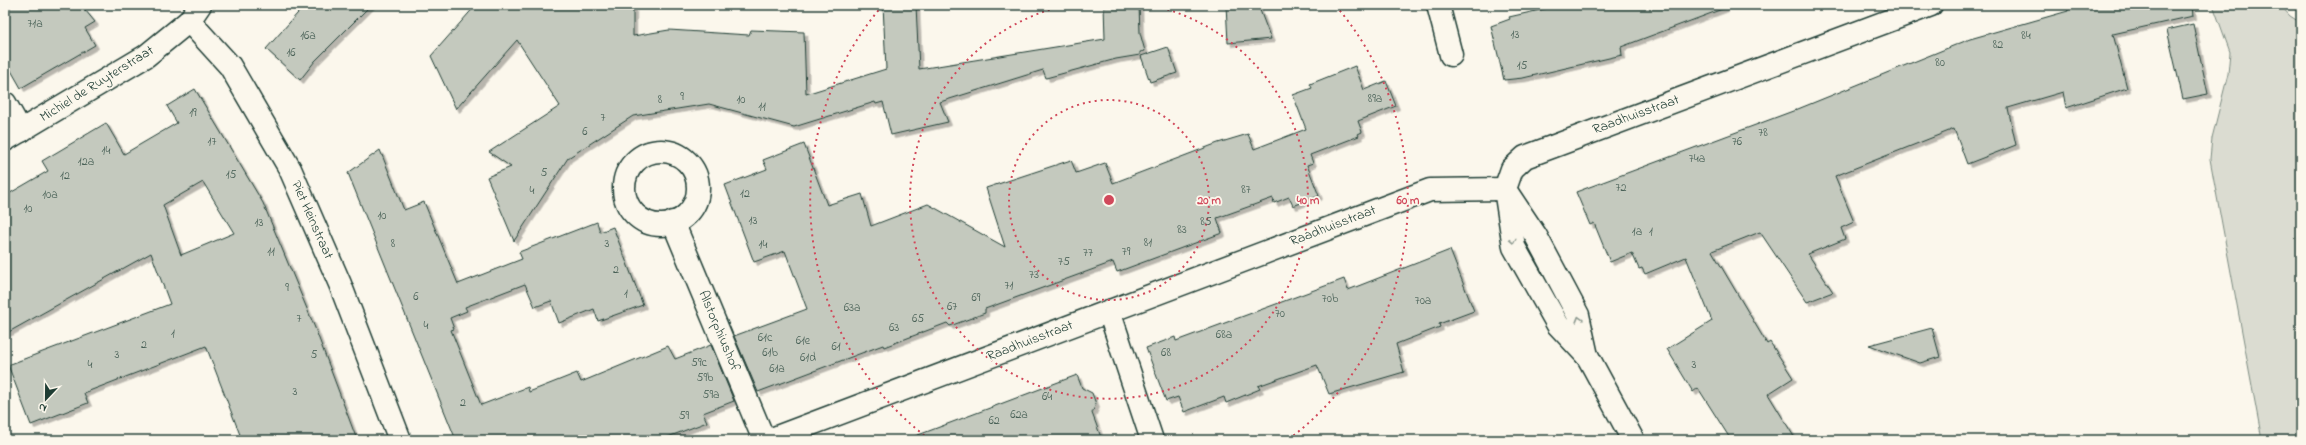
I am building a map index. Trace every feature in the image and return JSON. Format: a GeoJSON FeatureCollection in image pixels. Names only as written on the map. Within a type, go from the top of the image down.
{"type":"FeatureCollection","features":[{"type":"Feature","properties":{"kind":"street"},"geometry":{"type":"LineString","coordinates":[[1438,5],[1451,55]]}},
{"type":"Feature","properties":{"kind":"street","name":"Raadhuisstraat"},"geometry":{"type":"LineString","coordinates":[[769,440],[1430,190],[1505,189],[1512,169],[1532,154],[1931,5]]}},
{"type":"Feature","properties":{"kind":"street","name":"Michiel de Ruyterstraat"},"geometry":{"type":"LineString","coordinates":[[13,135],[146,56],[195,13]]}},
{"type":"Feature","properties":{"kind":"street","name":"Piet Heinstraat"},"geometry":{"type":"LineString","coordinates":[[195,13],[230,66],[290,169],[340,284],[400,440]]}},
{"type":"Feature","properties":{"kind":"street"},"geometry":{"type":"LineString","coordinates":[[5,103],[13,135]]}},
{"type":"Feature","properties":{"kind":"street"},"geometry":{"type":"LineString","coordinates":[[1505,189],[1536,236],[1578,315],[1588,357],[1632,440]]}},
{"type":"Feature","properties":{"kind":"street","name":"Alstorphiushof"},"geometry":{"type":"LineString","coordinates":[[673,222],[764,440]]}},
{"type":"Feature","properties":{"kind":"street"},"geometry":{"type":"LineString","coordinates":[[1109,311],[1152,440]]}},
{"type":"Feature","properties":{"kind":"shaded area"},"geometry":{"type":"Polygon","coordinates":[[[2213,5],[2280,5],[2290,16],[2301,23],[2301,440],[2262,440],[2210,159],[2212,138],[2228,74],[2230,52],[2213,5]]]}},
{"type":"Feature","properties":{"kind":"building"},"geometry":{"type":"Polygon","coordinates":[[[5,5],[81,5],[95,22],[85,28],[95,45],[21,88],[5,60],[5,5]]]}},
{"type":"Feature","properties":{"kind":"building"},"geometry":{"type":"Polygon","coordinates":[[[305,5],[371,5],[315,61],[300,80],[266,49],[305,5]]]}},
{"type":"Feature","properties":{"kind":"building"},"geometry":{"type":"Polygon","coordinates":[[[476,5],[633,5],[633,36],[669,30],[749,35],[751,30],[804,32],[806,94],[886,69],[883,5],[916,5],[919,69],[1105,39],[1104,5],[1139,5],[1140,33],[1145,51],[1140,52],[1140,55],[1116,59],[1046,78],[1043,70],[940,102],[948,122],[891,135],[883,102],[876,104],[875,102],[794,127],[709,104],[633,116],[568,158],[514,241],[487,177],[511,167],[489,152],[560,106],[517,40],[456,109],[431,56],[476,5]]]}},
{"type":"Feature","properties":{"kind":"building"},"geometry":{"type":"Polygon","coordinates":[[[1226,5],[1258,5],[1271,39],[1228,43],[1226,5]]]}},
{"type":"Feature","properties":{"kind":"building"},"geometry":{"type":"Polygon","coordinates":[[[1562,5],[1724,5],[1725,8],[1621,47],[1622,55],[1523,78],[1504,80],[1491,26],[1510,19],[1509,17],[1562,5]]]}},
{"type":"Feature","properties":{"kind":"building"},"geometry":{"type":"Polygon","coordinates":[[[2067,5],[2192,5],[2193,16],[2113,34],[2127,88],[2066,108],[2063,92],[2008,108],[2016,145],[1967,164],[1954,129],[1835,176],[1854,222],[1841,228],[1845,239],[1808,254],[1833,292],[1807,302],[1760,232],[1712,251],[1767,344],[1770,342],[1793,378],[1768,394],[1796,440],[1731,440],[1698,388],[1693,392],[1667,349],[1712,321],[1686,257],[1645,274],[1642,268],[1639,269],[1632,253],[1610,262],[1594,223],[1590,225],[1576,192],[1793,111],[1970,39],[2068,11],[2067,5]]]}},
{"type":"Feature","properties":{"kind":"building"},"geometry":{"type":"Polygon","coordinates":[[[2193,24],[2208,94],[2183,99],[2167,30],[2193,24]]]}},
{"type":"Feature","properties":{"kind":"building"},"geometry":{"type":"Polygon","coordinates":[[[1168,47],[1177,73],[1150,82],[1141,56],[1168,47]]]}},
{"type":"Feature","properties":{"kind":"building"},"geometry":{"type":"Polygon","coordinates":[[[1355,66],[1364,90],[1386,81],[1396,106],[1358,121],[1362,132],[1358,134],[1359,136],[1310,155],[1313,163],[1307,165],[1319,196],[1293,206],[1289,197],[1274,203],[1273,198],[1217,218],[1222,233],[1117,272],[1113,262],[985,309],[985,313],[950,326],[947,323],[884,347],[883,345],[758,392],[734,336],[807,309],[785,251],[754,262],[725,185],[767,169],[763,160],[804,144],[827,205],[862,194],[871,226],[928,204],[1005,247],[986,188],[1071,160],[1076,173],[1105,163],[1113,183],[1218,143],[1248,134],[1254,149],[1306,129],[1293,95],[1312,88],[1310,84],[1355,66]]]}},
{"type":"Feature","properties":{"kind":"building"},"geometry":{"type":"Polygon","coordinates":[[[195,89],[263,203],[315,328],[357,440],[242,440],[206,346],[84,393],[88,403],[31,425],[8,365],[170,304],[151,253],[5,334],[5,196],[48,171],[42,161],[106,123],[124,154],[177,123],[167,106],[195,89]],[[203,182],[163,205],[181,255],[234,233],[203,182]]]}},
{"type":"Feature","properties":{"kind":"building"},"geometry":{"type":"Polygon","coordinates":[[[380,150],[404,210],[424,202],[458,284],[522,259],[519,252],[597,222],[600,232],[613,227],[643,305],[598,321],[594,309],[559,323],[551,301],[535,307],[525,284],[465,307],[467,311],[450,318],[454,329],[451,330],[481,405],[528,387],[529,392],[577,373],[581,382],[668,346],[675,359],[711,345],[734,401],[703,413],[707,422],[660,440],[456,440],[348,173],[380,150]]]}},
{"type":"Feature","properties":{"kind":"building"},"geometry":{"type":"Polygon","coordinates":[[[1450,250],[1474,311],[1439,324],[1440,327],[1396,344],[1404,372],[1329,394],[1317,365],[1258,386],[1260,389],[1226,403],[1224,397],[1184,412],[1178,397],[1166,401],[1146,348],[1175,337],[1176,341],[1344,279],[1348,290],[1450,250]]]}},
{"type":"Feature","properties":{"kind":"building"},"geometry":{"type":"Polygon","coordinates":[[[1932,328],[1940,357],[1920,363],[1869,345],[1932,328]]]}},
{"type":"Feature","properties":{"kind":"building"},"geometry":{"type":"Polygon","coordinates":[[[1077,375],[1082,388],[1092,393],[1096,404],[1092,413],[1102,440],[914,440],[913,437],[1077,375]]]}}]}
